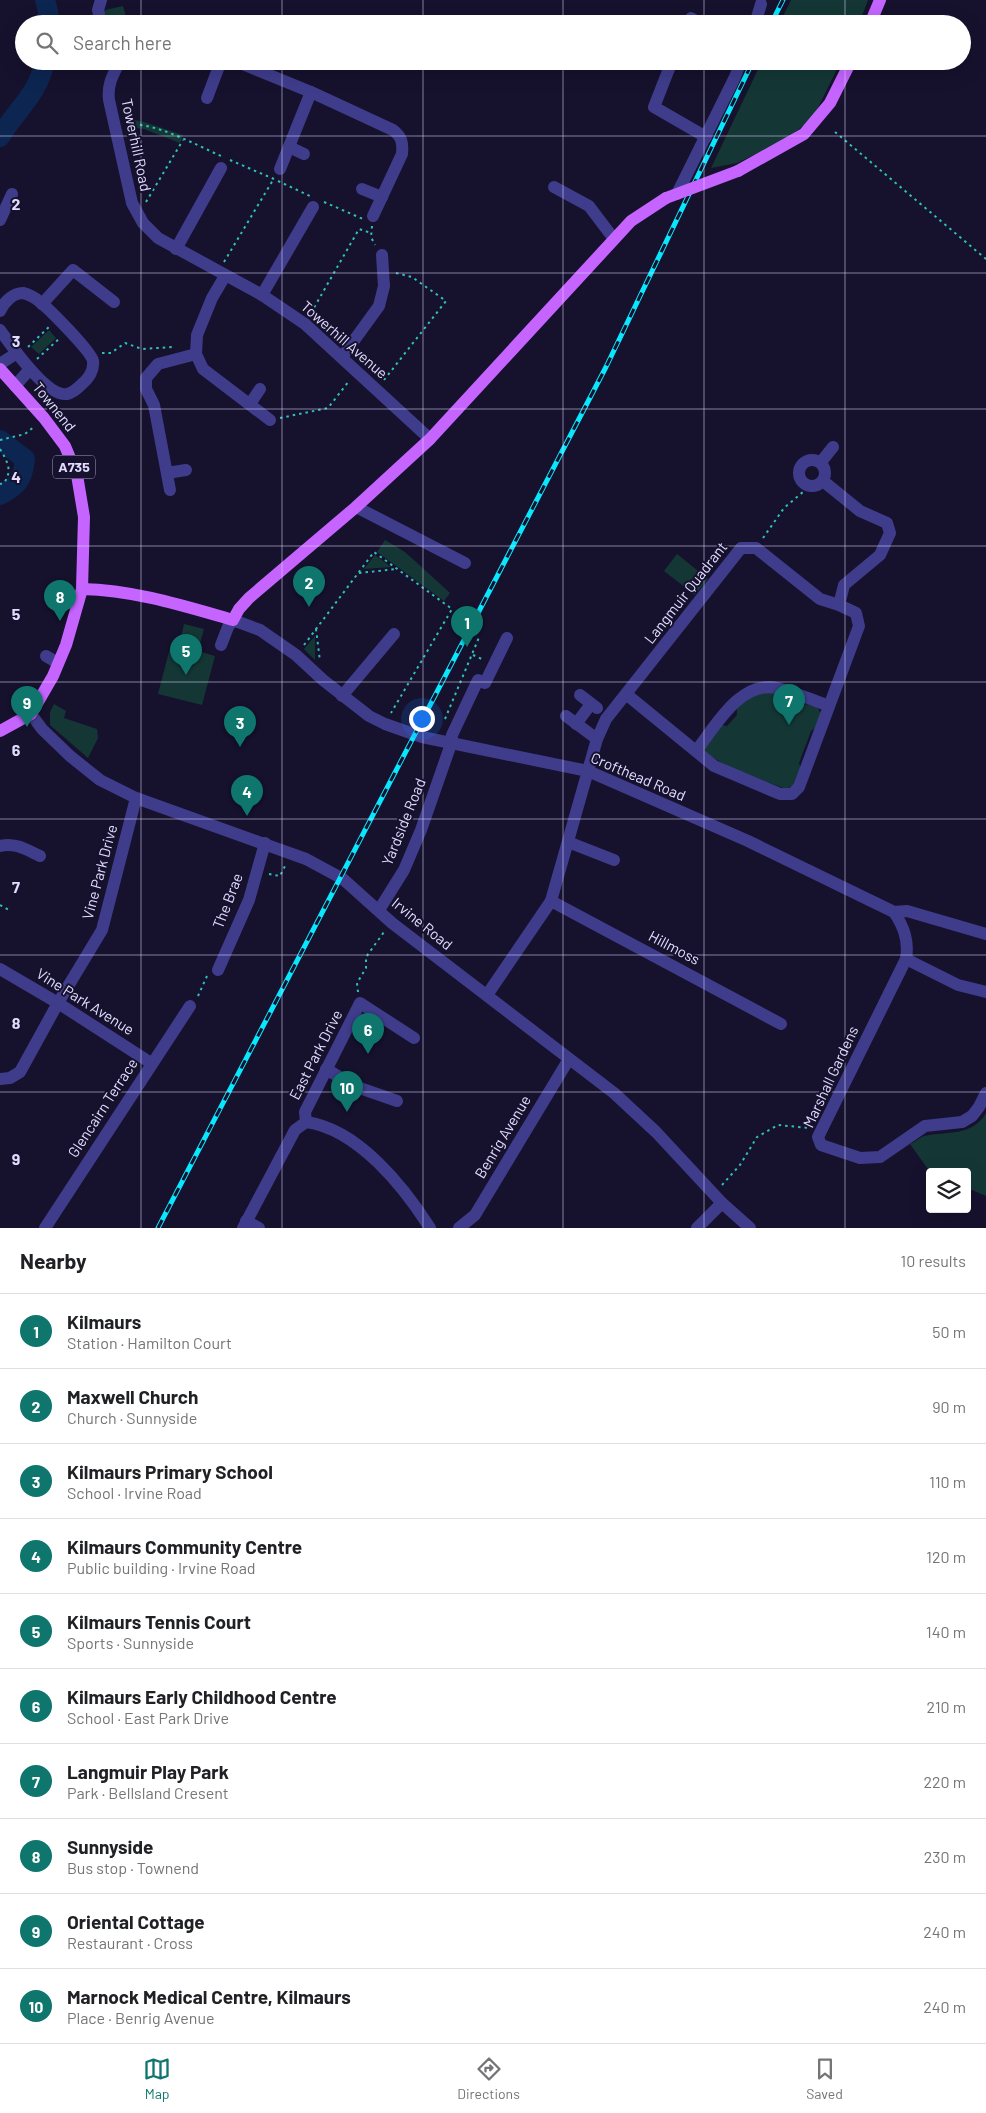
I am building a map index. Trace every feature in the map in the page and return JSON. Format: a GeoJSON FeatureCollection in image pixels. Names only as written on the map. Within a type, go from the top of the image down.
{"type":"FeatureCollection","features":[{"type":"Feature","properties":{"kind":"main road"},"geometry":{"type":"LineString","coordinates":[[874,15],[880,0]]}},
{"type":"Feature","properties":{"kind":"main road"},"geometry":{"type":"LineString","coordinates":[[82,589],[104,590],[164,600],[233,620],[239,609],[249,598],[356,507],[430,439],[631,222],[671,196],[738,171],[804,134],[830,103],[846,70]]}},
{"type":"Feature","properties":{"kind":"main road","name":"Townend"},"geometry":{"type":"LineString","coordinates":[[0,369],[44,418],[65,446],[77,475],[84,517],[82,589]]}},
{"type":"Feature","properties":{"kind":"main road","name":"A735"},"geometry":{"type":"LineString","coordinates":[[31,714],[66,645],[82,589]]}},
{"type":"Feature","properties":{"kind":"main road"},"geometry":{"type":"LineString","coordinates":[[2,727],[31,714]]}},
{"type":"Feature","properties":{"kind":"street"},"geometry":{"type":"LineString","coordinates":[[99,15],[101,0]]}},
{"type":"Feature","properties":{"kind":"street"},"geometry":{"type":"LineString","coordinates":[[758,15],[761,4]]}},
{"type":"Feature","properties":{"kind":"street","name":"Towerhill Road"},"geometry":{"type":"LineString","coordinates":[[115,70],[108,89],[132,203],[143,223],[158,238],[176,249]]}},
{"type":"Feature","properties":{"kind":"street"},"geometry":{"type":"LineString","coordinates":[[207,98],[218,70]]}},
{"type":"Feature","properties":{"kind":"street"},"geometry":{"type":"LineString","coordinates":[[257,70],[311,92],[400,135],[403,144],[402,154],[373,216]]}},
{"type":"Feature","properties":{"kind":"street"},"geometry":{"type":"LineString","coordinates":[[668,70],[654,107],[706,137]]}},
{"type":"Feature","properties":{"kind":"street"},"geometry":{"type":"LineString","coordinates":[[671,196],[706,137],[738,70]]}},
{"type":"Feature","properties":{"kind":"street"},"geometry":{"type":"LineString","coordinates":[[277,174],[311,92]]}},
{"type":"Feature","properties":{"kind":"street"},"geometry":{"type":"LineString","coordinates":[[289,147],[304,154]]}},
{"type":"Feature","properties":{"kind":"street"},"geometry":{"type":"LineString","coordinates":[[176,249],[221,168]]}},
{"type":"Feature","properties":{"kind":"street"},"geometry":{"type":"LineString","coordinates":[[554,187],[589,206],[614,240]]}},
{"type":"Feature","properties":{"kind":"street"},"geometry":{"type":"LineString","coordinates":[[362,188],[382,198]]}},
{"type":"Feature","properties":{"kind":"street"},"geometry":{"type":"LineString","coordinates":[[0,220],[12,194]]}},
{"type":"Feature","properties":{"kind":"street"},"geometry":{"type":"LineString","coordinates":[[262,295],[313,207]]}},
{"type":"Feature","properties":{"kind":"street","name":"Towerhill Avenue"},"geometry":{"type":"LineString","coordinates":[[176,249],[221,275],[262,295],[305,324],[430,439]]}},
{"type":"Feature","properties":{"kind":"street"},"geometry":{"type":"LineString","coordinates":[[342,357],[379,306],[384,286],[382,256]]}},
{"type":"Feature","properties":{"kind":"street"},"geometry":{"type":"LineString","coordinates":[[42,304],[73,270],[114,302]]}},
{"type":"Feature","properties":{"kind":"street"},"geometry":{"type":"LineString","coordinates":[[221,275],[197,335],[197,349],[203,369],[270,420]]}},
{"type":"Feature","properties":{"kind":"street"},"geometry":{"type":"LineString","coordinates":[[0,311],[4,304],[12,297],[24,293],[42,304],[90,353],[93,368],[85,382],[72,393],[65,395],[58,393],[51,389],[29,368],[0,330]]}},
{"type":"Feature","properties":{"kind":"street"},"geometry":{"type":"LineString","coordinates":[[170,490],[154,405],[146,389],[146,378],[158,364],[197,349]]}},
{"type":"Feature","properties":{"kind":"street"},"geometry":{"type":"LineString","coordinates":[[0,364],[18,354]]}},
{"type":"Feature","properties":{"kind":"street"},"geometry":{"type":"LineString","coordinates":[[15,386],[29,368]]}},
{"type":"Feature","properties":{"kind":"street"},"geometry":{"type":"LineString","coordinates":[[250,404],[260,389]]}},
{"type":"Feature","properties":{"kind":"street"},"geometry":{"type":"LineString","coordinates":[[821,462],[833,447]]}},
{"type":"Feature","properties":{"kind":"street"},"geometry":{"type":"LineString","coordinates":[[806,460],[821,462],[826,471],[823,481],[815,486],[810,486],[801,480],[799,469],[806,460]]}},
{"type":"Feature","properties":{"kind":"street"},"geometry":{"type":"LineString","coordinates":[[167,473],[186,470]]}},
{"type":"Feature","properties":{"kind":"street"},"geometry":{"type":"LineString","coordinates":[[823,481],[860,511],[887,524],[890,533],[880,556],[844,586],[839,605]]}},
{"type":"Feature","properties":{"kind":"street"},"geometry":{"type":"LineString","coordinates":[[356,507],[465,563]]}},
{"type":"Feature","properties":{"kind":"street","name":"Langmuir Quadrant"},"geometry":{"type":"LineString","coordinates":[[588,771],[597,739],[606,719],[741,548],[756,548]]}},
{"type":"Feature","properties":{"kind":"street"},"geometry":{"type":"LineString","coordinates":[[626,694],[714,766],[780,794],[792,794],[799,787],[859,626],[856,614],[839,605],[820,599],[756,548]]}},
{"type":"Feature","properties":{"kind":"street"},"geometry":{"type":"LineString","coordinates":[[221,645],[233,620]]}},
{"type":"Feature","properties":{"kind":"street","name":"Crofthead Road"},"geometry":{"type":"LineString","coordinates":[[233,620],[260,630],[296,655],[342,696],[369,716],[385,724],[412,734],[451,744],[588,771],[748,841],[894,912]]}},
{"type":"Feature","properties":{"kind":"street"},"geometry":{"type":"LineString","coordinates":[[342,696],[394,634]]}},
{"type":"Feature","properties":{"kind":"street","name":"Yardside Road"},"geometry":{"type":"LineString","coordinates":[[379,910],[404,870],[421,830],[451,744],[452,735],[478,680],[485,683],[508,638]]}},
{"type":"Feature","properties":{"kind":"street"},"geometry":{"type":"LineString","coordinates":[[46,656],[58,663]]}},
{"type":"Feature","properties":{"kind":"street"},"geometry":{"type":"LineString","coordinates":[[696,751],[735,702],[756,689],[776,688],[828,706]]}},
{"type":"Feature","properties":{"kind":"street"},"geometry":{"type":"LineString","coordinates":[[576,724],[594,706],[580,695]]}},
{"type":"Feature","properties":{"kind":"street","name":"Irvine Road"},"geometry":{"type":"LineString","coordinates":[[31,714],[42,729],[70,756],[100,780],[136,798],[292,853],[343,879],[392,923],[614,1093],[650,1126],[718,1199],[750,1228]]}},
{"type":"Feature","properties":{"kind":"street"},"geometry":{"type":"LineString","coordinates":[[566,716],[597,739]]}},
{"type":"Feature","properties":{"kind":"street"},"geometry":{"type":"LineString","coordinates":[[487,995],[551,901],[588,771]]}},
{"type":"Feature","properties":{"kind":"street","name":"Vine Park Drive"},"geometry":{"type":"LineString","coordinates":[[0,1080],[10,1078],[20,1072],[58,1003],[102,930],[136,798]]}},
{"type":"Feature","properties":{"kind":"street"},"geometry":{"type":"LineString","coordinates":[[568,842],[614,860]]}},
{"type":"Feature","properties":{"kind":"street","name":"The Brae"},"geometry":{"type":"LineString","coordinates":[[218,970],[249,900],[265,843]]}},
{"type":"Feature","properties":{"kind":"street"},"geometry":{"type":"LineString","coordinates":[[0,846],[6,844],[19,845],[40,856]]}},
{"type":"Feature","properties":{"kind":"street","name":"Hillmoss"},"geometry":{"type":"LineString","coordinates":[[551,901],[781,1024]]}},
{"type":"Feature","properties":{"kind":"street"},"geometry":{"type":"LineString","coordinates":[[894,912],[907,911],[986,934]]}},
{"type":"Feature","properties":{"kind":"street","name":"Marshall Gardens"},"geometry":{"type":"LineString","coordinates":[[894,912],[904,928],[908,950],[906,959],[821,1130],[818,1137],[821,1145],[827,1149],[860,1158],[880,1156],[924,1126],[962,1122],[972,1116],[980,1107],[986,1093]]}},
{"type":"Feature","properties":{"kind":"street"},"geometry":{"type":"LineString","coordinates":[[906,959],[958,985],[986,992]]}},
{"type":"Feature","properties":{"kind":"street","name":"Vine Park Avenue"},"geometry":{"type":"LineString","coordinates":[[0,969],[151,1062]]}},
{"type":"Feature","properties":{"kind":"street","name":"East Park Drive"},"geometry":{"type":"LineString","coordinates":[[245,1224],[295,1130],[306,1122],[305,1112],[360,1003],[414,1038]]}},
{"type":"Feature","properties":{"kind":"street","name":"Glencairn Terrace"},"geometry":{"type":"LineString","coordinates":[[46,1228],[151,1062],[190,1006]]}},
{"type":"Feature","properties":{"kind":"street","name":"Benrig Avenue"},"geometry":{"type":"LineString","coordinates":[[459,1228],[475,1215],[569,1060]]}},
{"type":"Feature","properties":{"kind":"street"},"geometry":{"type":"LineString","coordinates":[[326,1069],[354,1086],[397,1101]]}},
{"type":"Feature","properties":{"kind":"street"},"geometry":{"type":"LineString","coordinates":[[306,1122],[321,1124],[364,1150],[383,1167],[419,1210],[430,1228]]}},
{"type":"Feature","properties":{"kind":"street"},"geometry":{"type":"LineString","coordinates":[[698,1228],[718,1199]]}},
{"type":"Feature","properties":{"kind":"street"},"geometry":{"type":"LineString","coordinates":[[245,1224],[259,1228]]}},
{"type":"Feature","properties":{"kind":"path"},"geometry":{"type":"LineString","coordinates":[[115,124],[138,124],[183,139],[138,215]]}},
{"type":"Feature","properties":{"kind":"path"},"geometry":{"type":"LineString","coordinates":[[835,132],[986,259]]}},
{"type":"Feature","properties":{"kind":"path"},"geometry":{"type":"LineString","coordinates":[[221,275],[277,174]]}},
{"type":"Feature","properties":{"kind":"path"},"geometry":{"type":"LineString","coordinates":[[373,216],[371,237],[382,256]]}},
{"type":"Feature","properties":{"kind":"path"},"geometry":{"type":"LineString","coordinates":[[305,324],[359,229],[371,233]]}},
{"type":"Feature","properties":{"kind":"path"},"geometry":{"type":"LineString","coordinates":[[376,389],[446,301],[412,277],[383,270]]}},
{"type":"Feature","properties":{"kind":"path"},"geometry":{"type":"LineString","coordinates":[[18,354],[57,319]]}},
{"type":"Feature","properties":{"kind":"path"},"geometry":{"type":"LineString","coordinates":[[29,368],[68,330]]}},
{"type":"Feature","properties":{"kind":"path"},"geometry":{"type":"LineString","coordinates":[[112,353],[124,343],[142,349],[197,349]]}},
{"type":"Feature","properties":{"kind":"path"},"geometry":{"type":"LineString","coordinates":[[270,420],[328,408],[356,371]]}},
{"type":"Feature","properties":{"kind":"path"},"geometry":{"type":"LineString","coordinates":[[0,440],[24,434],[44,418]]}},
{"type":"Feature","properties":{"kind":"path"},"geometry":{"type":"LineString","coordinates":[[0,449],[7,459],[9,471],[4,483],[0,484]]}},
{"type":"Feature","properties":{"kind":"path"},"geometry":{"type":"LineString","coordinates":[[756,548],[784,508],[810,486]]}},
{"type":"Feature","properties":{"kind":"path"},"geometry":{"type":"LineString","coordinates":[[296,655],[374,552],[452,609],[385,724]]}},
{"type":"Feature","properties":{"kind":"path"},"geometry":{"type":"LineString","coordinates":[[359,573],[396,569]]}},
{"type":"Feature","properties":{"kind":"path"},"geometry":{"type":"LineString","coordinates":[[316,629],[323,680]]}},
{"type":"Feature","properties":{"kind":"path"},"geometry":{"type":"LineString","coordinates":[[444,722],[480,635]]}},
{"type":"Feature","properties":{"kind":"path"},"geometry":{"type":"LineString","coordinates":[[473,655],[484,660]]}},
{"type":"Feature","properties":{"kind":"path"},"geometry":{"type":"LineString","coordinates":[[257,870],[280,876],[292,853]]}},
{"type":"Feature","properties":{"kind":"path"},"geometry":{"type":"LineString","coordinates":[[0,905],[9,910]]}},
{"type":"Feature","properties":{"kind":"path"},"geometry":{"type":"LineString","coordinates":[[357,983],[366,968],[366,957],[392,923]]}},
{"type":"Feature","properties":{"kind":"path"},"geometry":{"type":"LineString","coordinates":[[190,1006],[198,998],[208,974],[218,970]]}},
{"type":"Feature","properties":{"kind":"path"},"geometry":{"type":"LineString","coordinates":[[718,1199],[757,1137],[778,1125],[821,1130]]}},
{"type":"Feature","properties":{"kind":"green space"},"geometry":{"type":"Polygon","coordinates":[[[791,0],[868,0],[862,15],[784,15],[791,0]]]}},
{"type":"Feature","properties":{"kind":"green space"},"geometry":{"type":"Polygon","coordinates":[[[123,6],[126,15],[103,15],[101,11],[123,6]]]}},
{"type":"Feature","properties":{"kind":"green space"},"geometry":{"type":"Polygon","coordinates":[[[758,70],[837,70],[813,118],[785,140],[737,163],[711,168],[758,70]]]}},
{"type":"Feature","properties":{"kind":"green space"},"geometry":{"type":"Polygon","coordinates":[[[126,118],[183,135],[180,143],[144,129],[128,127],[126,118]]]}},
{"type":"Feature","properties":{"kind":"green space"},"geometry":{"type":"Polygon","coordinates":[[[49,330],[56,338],[39,354],[31,347],[49,330]]]}},
{"type":"Feature","properties":{"kind":"green space"},"geometry":{"type":"Polygon","coordinates":[[[385,540],[405,552],[450,593],[444,601],[377,552],[385,540]]]}},
{"type":"Feature","properties":{"kind":"green space"},"geometry":{"type":"Polygon","coordinates":[[[677,554],[708,579],[695,595],[664,571],[677,554]]]}},
{"type":"Feature","properties":{"kind":"green space"},"geometry":{"type":"Polygon","coordinates":[[[375,555],[391,567],[364,569],[375,555]]]}},
{"type":"Feature","properties":{"kind":"green space"},"geometry":{"type":"Polygon","coordinates":[[[184,624],[204,629],[198,651],[215,656],[202,705],[158,694],[171,644],[179,646],[184,624]]]}},
{"type":"Feature","properties":{"kind":"green space"},"geometry":{"type":"Polygon","coordinates":[[[315,636],[315,660],[304,649],[315,636]]]}},
{"type":"Feature","properties":{"kind":"green space"},"geometry":{"type":"Polygon","coordinates":[[[770,691],[783,695],[784,699],[803,706],[806,704],[818,708],[821,714],[816,727],[811,731],[799,763],[801,769],[795,784],[786,789],[730,768],[701,750],[722,725],[727,726],[737,715],[737,708],[747,698],[770,691]]]}},
{"type":"Feature","properties":{"kind":"green space"},"geometry":{"type":"Polygon","coordinates":[[[54,704],[66,711],[64,718],[97,729],[98,738],[88,758],[50,725],[50,712],[54,704]]]}},
{"type":"Feature","properties":{"kind":"green space"},"geometry":{"type":"Polygon","coordinates":[[[986,1113],[986,1196],[971,1190],[971,1168],[927,1168],[910,1144],[924,1136],[966,1130],[980,1121],[986,1113]]]}},
{"type":"Feature","properties":{"kind":"waterway"},"geometry":{"type":"LineString","coordinates":[[45,0],[48,15]]}},
{"type":"Feature","properties":{"kind":"waterway"},"geometry":{"type":"LineString","coordinates":[[0,137],[32,93],[42,70]]}},
{"type":"Feature","properties":{"kind":"waterway"},"geometry":{"type":"LineString","coordinates":[[0,440],[25,459],[21,477],[15,485],[0,495]]}},
{"type":"Feature","properties":{"kind":"railway"},"geometry":{"type":"LineString","coordinates":[[776,15],[783,0]]}},
{"type":"Feature","properties":{"kind":"railway"},"geometry":{"type":"LineString","coordinates":[[158,1228],[606,367],[749,70]]}},
{"type":"Feature","properties":{"kind":"place","name":"Maxwell Church"},"geometry":{"type":"Point","coordinates":[309,607]}},
{"type":"Feature","properties":{"kind":"place","name":"Sunnyside"},"geometry":{"type":"Point","coordinates":[60,621]}},
{"type":"Feature","properties":{"kind":"place","name":"Kilmaurs"},"geometry":{"type":"Point","coordinates":[467,647]}},
{"type":"Feature","properties":{"kind":"place","name":"Kilmaurs Tennis Court"},"geometry":{"type":"Point","coordinates":[186,675]}},
{"type":"Feature","properties":{"kind":"place","name":"Langmuir Play Park"},"geometry":{"type":"Point","coordinates":[789,725]}},
{"type":"Feature","properties":{"kind":"place","name":"Oriental Cottage"},"geometry":{"type":"Point","coordinates":[27,727]}},
{"type":"Feature","properties":{"kind":"place","name":"Kilmaurs Primary School"},"geometry":{"type":"Point","coordinates":[240,747]}},
{"type":"Feature","properties":{"kind":"place","name":"Kilmaurs Community Centre"},"geometry":{"type":"Point","coordinates":[247,816]}},
{"type":"Feature","properties":{"kind":"place","name":"Kilmaurs Early Childhood Centre"},"geometry":{"type":"Point","coordinates":[368,1054]}},
{"type":"Feature","properties":{"kind":"place","name":"Marnock Medical Centre, Kilmaurs"},"geometry":{"type":"Point","coordinates":[347,1112]}}]}
